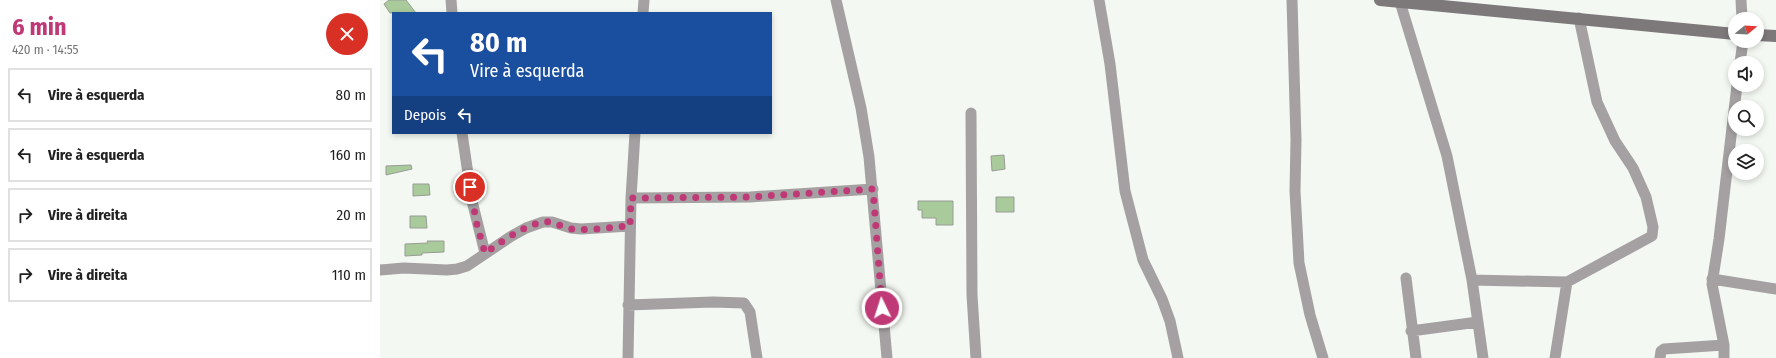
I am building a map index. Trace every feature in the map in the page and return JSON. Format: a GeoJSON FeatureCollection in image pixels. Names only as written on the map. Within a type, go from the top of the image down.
{"type":"FeatureCollection","features":[{"type":"Feature","properties":{"kind":"street"},"geometry":{"type":"LineString","coordinates":[[451,0],[452,12]]}},
{"type":"Feature","properties":{"kind":"street"},"geometry":{"type":"LineString","coordinates":[[643,12],[644,0]]}},
{"type":"Feature","properties":{"kind":"street"},"geometry":{"type":"LineString","coordinates":[[836,0],[862,108],[873,189],[887,358]]}},
{"type":"Feature","properties":{"kind":"street"},"geometry":{"type":"LineString","coordinates":[[1099,0],[1110,64],[1125,191],[1143,260],[1162,299],[1170,321],[1178,358]]}},
{"type":"Feature","properties":{"kind":"street"},"geometry":{"type":"LineString","coordinates":[[1292,0],[1296,140],[1295,191],[1299,262],[1310,315],[1323,358]]}},
{"type":"Feature","properties":{"kind":"street"},"geometry":{"type":"LineString","coordinates":[[1380,0],[1400,2],[1459,3],[1579,18],[1728,33]]}},
{"type":"Feature","properties":{"kind":"street"},"geometry":{"type":"LineString","coordinates":[[1741,0],[1742,12]]}},
{"type":"Feature","properties":{"kind":"street"},"geometry":{"type":"LineString","coordinates":[[1400,2],[1447,156],[1472,280],[1483,358]]}},
{"type":"Feature","properties":{"kind":"street"},"geometry":{"type":"LineString","coordinates":[[1472,280],[1567,282],[1652,236],[1653,227],[1646,197],[1633,168],[1615,141],[1597,102],[1579,18]]}},
{"type":"Feature","properties":{"kind":"street"},"geometry":{"type":"LineString","coordinates":[[1764,35],[1776,36]]}},
{"type":"Feature","properties":{"kind":"street"},"geometry":{"type":"LineString","coordinates":[[1724,358],[1724,345],[1712,279],[1719,239],[1736,92]]}},
{"type":"Feature","properties":{"kind":"street"},"geometry":{"type":"LineString","coordinates":[[971,113],[972,295],[976,358]]}},
{"type":"Feature","properties":{"kind":"street"},"geometry":{"type":"LineString","coordinates":[[462,134],[472,201],[485,253]]}},
{"type":"Feature","properties":{"kind":"street"},"geometry":{"type":"LineString","coordinates":[[628,358],[630,226],[635,134]]}},
{"type":"Feature","properties":{"kind":"street"},"geometry":{"type":"LineString","coordinates":[[631,198],[750,197],[873,189]]}},
{"type":"Feature","properties":{"kind":"street"},"geometry":{"type":"LineString","coordinates":[[380,270],[404,268],[457,269],[467,266],[526,228],[543,222],[552,222],[571,228],[581,229],[630,226]]}},
{"type":"Feature","properties":{"kind":"street"},"geometry":{"type":"LineString","coordinates":[[1406,278],[1411,332],[1416,358]]}},
{"type":"Feature","properties":{"kind":"street"},"geometry":{"type":"LineString","coordinates":[[1712,279],[1776,289]]}},
{"type":"Feature","properties":{"kind":"street"},"geometry":{"type":"LineString","coordinates":[[1555,358],[1567,282]]}},
{"type":"Feature","properties":{"kind":"street"},"geometry":{"type":"LineString","coordinates":[[628,305],[713,302],[744,303],[750,312],[757,358]]}},
{"type":"Feature","properties":{"kind":"street"},"geometry":{"type":"LineString","coordinates":[[1411,332],[1478,322]]}},
{"type":"Feature","properties":{"kind":"street"},"geometry":{"type":"LineString","coordinates":[[1660,358],[1661,351],[1664,349],[1724,345]]}},
{"type":"Feature","properties":{"kind":"building"},"geometry":{"type":"Polygon","coordinates":[[[389,0],[406,0],[415,12],[390,13],[384,4],[389,0]]]}},
{"type":"Feature","properties":{"kind":"building"},"geometry":{"type":"Polygon","coordinates":[[[1004,155],[1005,169],[992,171],[991,156],[1004,155]]]}},
{"type":"Feature","properties":{"kind":"building"},"geometry":{"type":"Polygon","coordinates":[[[411,165],[412,169],[386,175],[386,166],[411,165]]]}},
{"type":"Feature","properties":{"kind":"building"},"geometry":{"type":"Polygon","coordinates":[[[413,184],[429,184],[430,195],[413,196],[413,184]]]}},
{"type":"Feature","properties":{"kind":"building"},"geometry":{"type":"Polygon","coordinates":[[[996,197],[1014,197],[1014,212],[996,212],[996,197]]]}},
{"type":"Feature","properties":{"kind":"building"},"geometry":{"type":"Polygon","coordinates":[[[918,201],[953,201],[953,225],[936,225],[936,218],[922,218],[922,210],[918,210],[918,201]]]}},
{"type":"Feature","properties":{"kind":"building"},"geometry":{"type":"Polygon","coordinates":[[[410,216],[426,216],[427,228],[410,228],[410,216]]]}},
{"type":"Feature","properties":{"kind":"building"},"geometry":{"type":"Polygon","coordinates":[[[427,241],[444,241],[444,252],[422,253],[422,255],[405,256],[405,244],[428,243],[427,241]]]}},
{"type":"Feature","properties":{"kind":"route"},"geometry":{"type":"LineString","coordinates":[[470,187],[477,225],[485,253],[526,228],[543,222],[552,222],[563,227],[581,229],[630,226],[631,198],[750,197],[873,189],[882,308]]}}]}
